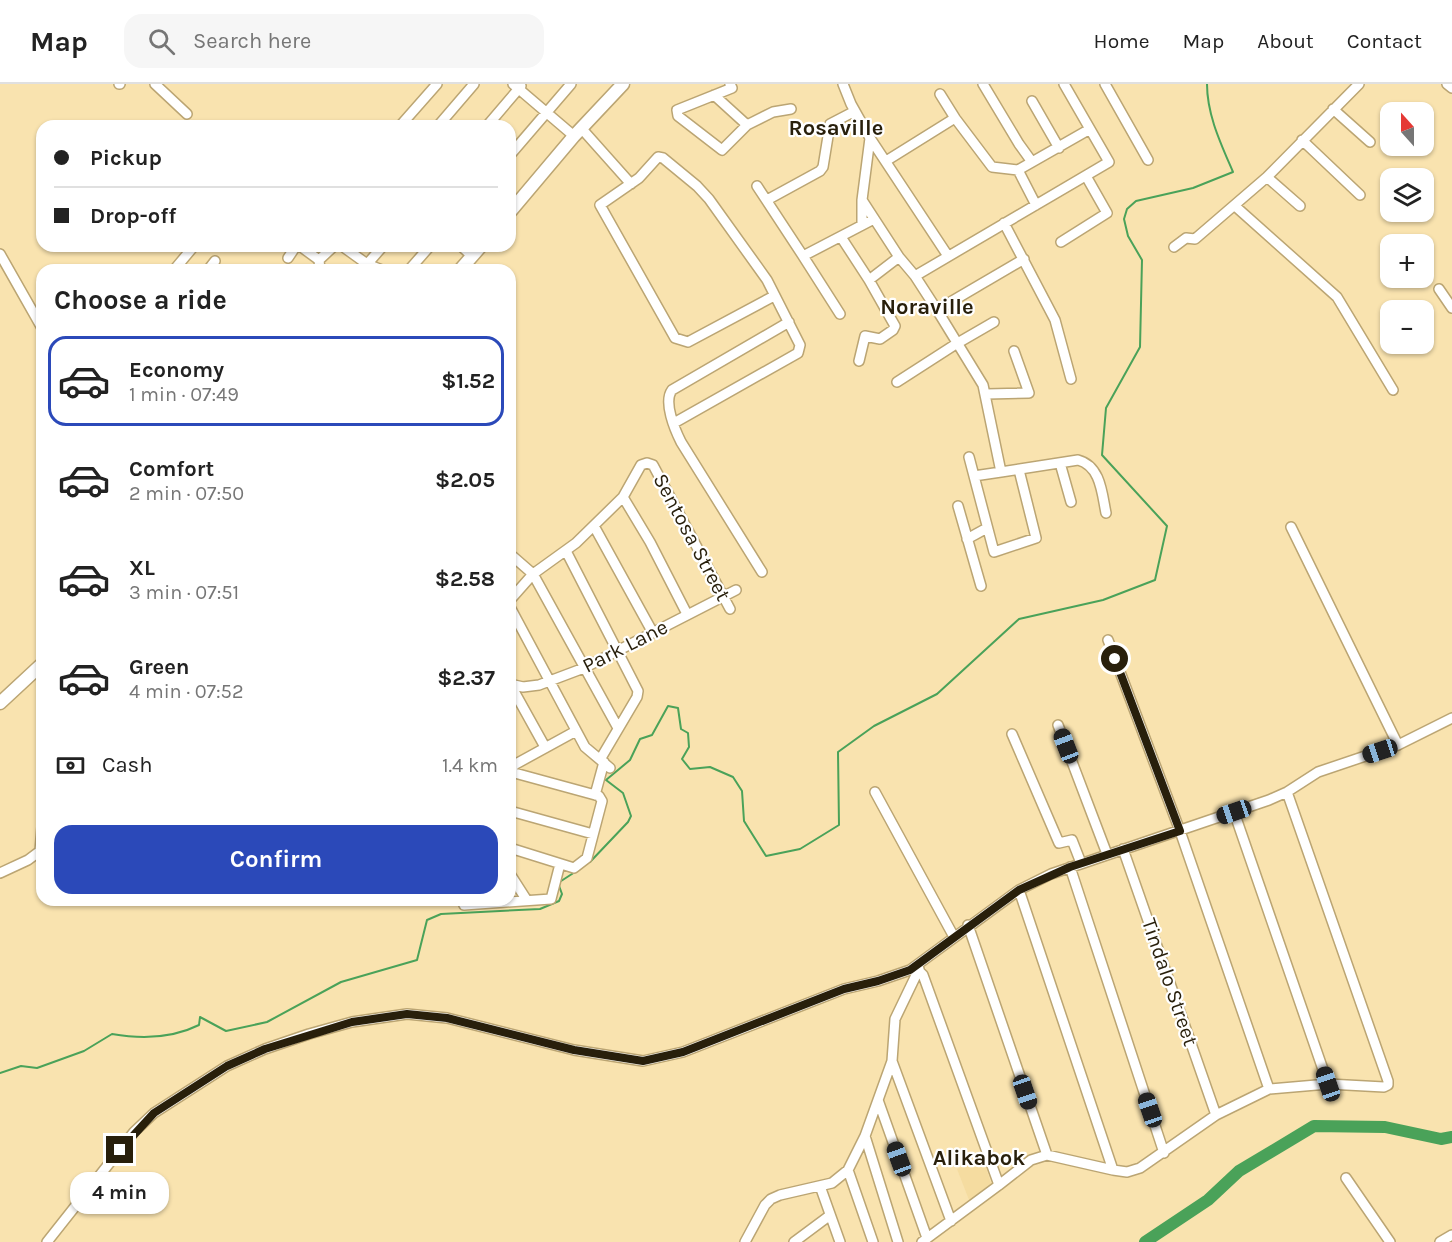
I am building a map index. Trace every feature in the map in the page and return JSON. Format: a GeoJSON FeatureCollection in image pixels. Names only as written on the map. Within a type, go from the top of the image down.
{"type":"FeatureCollection","features":[{"type":"Feature","properties":{"kind":"main road"},"geometry":{"type":"LineString","coordinates":[[516,205],[623,84]]}},
{"type":"Feature","properties":{"kind":"main road"},"geometry":{"type":"LineString","coordinates":[[465,264],[476,252]]}},
{"type":"Feature","properties":{"kind":"main road"},"geometry":{"type":"LineString","coordinates":[[0,703],[36,670]]}},
{"type":"Feature","properties":{"kind":"street"},"geometry":{"type":"LineString","coordinates":[[155,84],[187,114]]}},
{"type":"Feature","properties":{"kind":"street"},"geometry":{"type":"LineString","coordinates":[[405,120],[437,84]]}},
{"type":"Feature","properties":{"kind":"street"},"geometry":{"type":"LineString","coordinates":[[443,120],[474,84]]}},
{"type":"Feature","properties":{"kind":"street"},"geometry":{"type":"LineString","coordinates":[[516,147],[571,84]]}},
{"type":"Feature","properties":{"kind":"street"},"geometry":{"type":"LineString","coordinates":[[730,84],[732,88],[677,110],[678,116],[722,150],[747,126],[773,112],[791,109]]}},
{"type":"Feature","properties":{"kind":"street"},"geometry":{"type":"LineString","coordinates":[[843,84],[870,138],[948,256]]}},
{"type":"Feature","properties":{"kind":"street"},"geometry":{"type":"LineString","coordinates":[[983,84],[1032,162]]}},
{"type":"Feature","properties":{"kind":"street"},"geometry":{"type":"LineString","coordinates":[[915,276],[1109,162],[1064,84]]}},
{"type":"Feature","properties":{"kind":"street"},"geometry":{"type":"LineString","coordinates":[[1105,84],[1148,160]]}},
{"type":"Feature","properties":{"kind":"street"},"geometry":{"type":"LineString","coordinates":[[1174,248],[1186,237],[1195,239],[1235,206],[1359,84]]}},
{"type":"Feature","properties":{"kind":"street"},"geometry":{"type":"LineString","coordinates":[[1447,84],[1452,88]]}},
{"type":"Feature","properties":{"kind":"street"},"geometry":{"type":"LineString","coordinates":[[492,120],[518,86],[547,112],[578,133],[631,184]]}},
{"type":"Feature","properties":{"kind":"street"},"geometry":{"type":"LineString","coordinates":[[940,94],[992,167],[1018,170],[1090,129]]}},
{"type":"Feature","properties":{"kind":"street"},"geometry":{"type":"LineString","coordinates":[[714,95],[747,126]]}},
{"type":"Feature","properties":{"kind":"street"},"geometry":{"type":"LineString","coordinates":[[1032,101],[1059,148]]}},
{"type":"Feature","properties":{"kind":"street"},"geometry":{"type":"LineString","coordinates":[[1333,109],[1370,142]]}},
{"type":"Feature","properties":{"kind":"street"},"geometry":{"type":"LineString","coordinates":[[767,200],[820,171],[823,167],[830,124],[855,111]]}},
{"type":"Feature","properties":{"kind":"street"},"geometry":{"type":"LineString","coordinates":[[886,161],[955,118]]}},
{"type":"Feature","properties":{"kind":"street"},"geometry":{"type":"LineString","coordinates":[[862,225],[862,200],[870,138]]}},
{"type":"Feature","properties":{"kind":"street"},"geometry":{"type":"LineString","coordinates":[[1302,140],[1360,195]]}},
{"type":"Feature","properties":{"kind":"street"},"geometry":{"type":"LineString","coordinates":[[674,423],[798,353],[800,345],[767,280],[709,200],[697,186],[663,158],[658,157],[631,184],[600,205],[675,338],[688,342],[774,296]]}},
{"type":"Feature","properties":{"kind":"street"},"geometry":{"type":"LineString","coordinates":[[1018,170],[1036,205]]}},
{"type":"Feature","properties":{"kind":"street"},"geometry":{"type":"LineString","coordinates":[[1061,242],[1107,213],[1086,176]]}},
{"type":"Feature","properties":{"kind":"street"},"geometry":{"type":"LineString","coordinates":[[1267,177],[1300,206]]}},
{"type":"Feature","properties":{"kind":"street"},"geometry":{"type":"LineString","coordinates":[[757,186],[840,314]]}},
{"type":"Feature","properties":{"kind":"street"},"geometry":{"type":"LineString","coordinates":[[862,200],[899,257],[915,276],[983,385],[987,394],[1001,472]]}},
{"type":"Feature","properties":{"kind":"street"},"geometry":{"type":"LineString","coordinates":[[1235,206],[1337,297],[1393,390]]}},
{"type":"Feature","properties":{"kind":"street"},"geometry":{"type":"LineString","coordinates":[[803,256],[874,219]]}},
{"type":"Feature","properties":{"kind":"street"},"geometry":{"type":"LineString","coordinates":[[1004,223],[1055,320],[1071,379]]}},
{"type":"Feature","properties":{"kind":"street"},"geometry":{"type":"LineString","coordinates":[[841,237],[895,326],[880,339],[865,336],[859,361]]}},
{"type":"Feature","properties":{"kind":"street"},"geometry":{"type":"LineString","coordinates":[[179,264],[189,252]]}},
{"type":"Feature","properties":{"kind":"street"},"geometry":{"type":"LineString","coordinates":[[288,258],[293,252]]}},
{"type":"Feature","properties":{"kind":"street"},"geometry":{"type":"LineString","coordinates":[[305,252],[319,264]]}},
{"type":"Feature","properties":{"kind":"street"},"geometry":{"type":"LineString","coordinates":[[349,252],[362,264]]}},
{"type":"Feature","properties":{"kind":"street"},"geometry":{"type":"LineString","coordinates":[[368,264],[378,252]]}},
{"type":"Feature","properties":{"kind":"street"},"geometry":{"type":"LineString","coordinates":[[414,264],[425,252]]}},
{"type":"Feature","properties":{"kind":"street"},"geometry":{"type":"LineString","coordinates":[[468,252],[472,256]]}},
{"type":"Feature","properties":{"kind":"street"},"geometry":{"type":"LineString","coordinates":[[0,254],[36,317]]}},
{"type":"Feature","properties":{"kind":"street"},"geometry":{"type":"LineString","coordinates":[[868,280],[899,257]]}},
{"type":"Feature","properties":{"kind":"street"},"geometry":{"type":"LineString","coordinates":[[937,310],[1024,260]]}},
{"type":"Feature","properties":{"kind":"street"},"geometry":{"type":"LineString","coordinates":[[1439,289],[1452,308]]}},
{"type":"Feature","properties":{"kind":"street"},"geometry":{"type":"LineString","coordinates":[[762,572],[681,442],[669,398],[672,390],[789,322]]}},
{"type":"Feature","properties":{"kind":"street"},"geometry":{"type":"LineString","coordinates":[[897,382],[994,322]]}},
{"type":"Feature","properties":{"kind":"street"},"geometry":{"type":"LineString","coordinates":[[987,394],[1033,393],[1014,351]]}},
{"type":"Feature","properties":{"kind":"street"},"geometry":{"type":"LineString","coordinates":[[969,457],[994,552],[1036,538],[1019,470]]}},
{"type":"Feature","properties":{"kind":"street"},"geometry":{"type":"LineString","coordinates":[[974,476],[1078,460],[1092,467],[1098,478],[1106,513]]}},
{"type":"Feature","properties":{"kind":"street","name":"Sentosa Street"},"geometry":{"type":"LineString","coordinates":[[623,497],[641,465],[647,463],[653,465],[730,609]]}},
{"type":"Feature","properties":{"kind":"street"},"geometry":{"type":"LineString","coordinates":[[1060,463],[1071,502]]}},
{"type":"Feature","properties":{"kind":"street"},"geometry":{"type":"LineString","coordinates":[[516,593],[533,574],[566,551],[623,497],[650,542],[687,614]]}},
{"type":"Feature","properties":{"kind":"street"},"geometry":{"type":"LineString","coordinates":[[958,506],[981,586]]}},
{"type":"Feature","properties":{"kind":"street"},"geometry":{"type":"LineString","coordinates":[[594,526],[653,633]]}},
{"type":"Feature","properties":{"kind":"street"},"geometry":{"type":"LineString","coordinates":[[1291,527],[1398,745]]}},
{"type":"Feature","properties":{"kind":"street"},"geometry":{"type":"LineString","coordinates":[[967,538],[987,528]]}},
{"type":"Feature","properties":{"kind":"street"},"geometry":{"type":"LineString","coordinates":[[566,551],[638,691],[637,697],[618,728],[594,795]]}},
{"type":"Feature","properties":{"kind":"street"},"geometry":{"type":"LineString","coordinates":[[516,559],[533,574],[618,728]]}},
{"type":"Feature","properties":{"kind":"street","name":"Park Lane"},"geometry":{"type":"LineString","coordinates":[[516,685],[539,686],[584,668],[736,590]]}},
{"type":"Feature","properties":{"kind":"street"},"geometry":{"type":"LineString","coordinates":[[516,618],[585,747],[605,763]]}},
{"type":"Feature","properties":{"kind":"street"},"geometry":{"type":"LineString","coordinates":[[1108,640],[1180,831],[1269,1089]]}},
{"type":"Feature","properties":{"kind":"street"},"geometry":{"type":"LineString","coordinates":[[516,695],[545,747]]}},
{"type":"Feature","properties":{"kind":"street"},"geometry":{"type":"LineString","coordinates":[[47,1242],[134,1132],[154,1113],[227,1066],[309,1034],[352,1022],[407,1014],[447,1018],[574,1050],[643,1061],[683,1052],[844,989],[917,968],[968,926],[1019,890],[1070,867],[1180,831],[1287,792],[1318,772],[1398,745],[1452,718]]}},
{"type":"Feature","properties":{"kind":"street"},"geometry":{"type":"LineString","coordinates":[[1058,725],[1107,854]]}},
{"type":"Feature","properties":{"kind":"street"},"geometry":{"type":"LineString","coordinates":[[516,764],[576,730]]}},
{"type":"Feature","properties":{"kind":"street"},"geometry":{"type":"LineString","coordinates":[[1012,734],[1059,843],[1072,840],[1081,863]]}},
{"type":"Feature","properties":{"kind":"street"},"geometry":{"type":"LineString","coordinates":[[516,769],[594,795],[602,801],[587,858],[574,868],[516,850]]}},
{"type":"Feature","properties":{"kind":"street"},"geometry":{"type":"LineString","coordinates":[[875,792],[954,937]]}},
{"type":"Feature","properties":{"kind":"street"},"geometry":{"type":"LineString","coordinates":[[878,1100],[925,1240],[1031,1160],[1047,1155],[1127,1172],[1164,1153],[1216,1115],[1269,1089],[1328,1084],[1379,1088],[1388,1085],[1287,792]]}},
{"type":"Feature","properties":{"kind":"street"},"geometry":{"type":"LineString","coordinates":[[1234,812],[1328,1084]]}},
{"type":"Feature","properties":{"kind":"street"},"geometry":{"type":"LineString","coordinates":[[516,813],[593,834]]}},
{"type":"Feature","properties":{"kind":"street","name":"Tindalo Street"},"geometry":{"type":"LineString","coordinates":[[1123,849],[1216,1115]]}},
{"type":"Feature","properties":{"kind":"street"},"geometry":{"type":"LineString","coordinates":[[0,873],[36,854]]}},
{"type":"Feature","properties":{"kind":"street"},"geometry":{"type":"LineString","coordinates":[[516,899],[551,899],[560,864]]}},
{"type":"Feature","properties":{"kind":"street"},"geometry":{"type":"LineString","coordinates":[[1070,867],[1164,1153]]}},
{"type":"Feature","properties":{"kind":"street"},"geometry":{"type":"LineString","coordinates":[[516,883],[526,899]]}},
{"type":"Feature","properties":{"kind":"street"},"geometry":{"type":"LineString","coordinates":[[1019,890],[1113,1170]]}},
{"type":"Feature","properties":{"kind":"street"},"geometry":{"type":"LineString","coordinates":[[968,926],[1047,1155]]}},
{"type":"Feature","properties":{"kind":"street"},"geometry":{"type":"LineString","coordinates":[[745,1242],[765,1204],[771,1199],[780,1194],[832,1183],[848,1170],[865,1136],[892,1061],[895,1019],[917,968]]}},
{"type":"Feature","properties":{"kind":"street"},"geometry":{"type":"LineString","coordinates":[[917,968],[999,1185]]}},
{"type":"Feature","properties":{"kind":"street"},"geometry":{"type":"LineString","coordinates":[[892,1061],[951,1221]]}},
{"type":"Feature","properties":{"kind":"street"},"geometry":{"type":"LineString","coordinates":[[865,1136],[898,1242]]}},
{"type":"Feature","properties":{"kind":"street"},"geometry":{"type":"LineString","coordinates":[[848,1170],[873,1242]]}},
{"type":"Feature","properties":{"kind":"street"},"geometry":{"type":"LineString","coordinates":[[1346,1178],[1390,1242]]}},
{"type":"Feature","properties":{"kind":"street"},"geometry":{"type":"LineString","coordinates":[[820,1186],[840,1242]]}},
{"type":"Feature","properties":{"kind":"street"},"geometry":{"type":"LineString","coordinates":[[794,1242],[829,1216]]}},
{"type":"Feature","properties":{"kind":"street"},"geometry":{"type":"LineString","coordinates":[[1441,1242],[1452,1235]]}},
{"type":"Feature","properties":{"kind":"shaded area"},"geometry":{"type":"Polygon","coordinates":[[[983,1159],[993,1189],[971,1205],[957,1169],[983,1159]]]}},
{"type":"Feature","properties":{"kind":"waterway"},"geometry":{"type":"LineString","coordinates":[[590,862],[631,816],[623,793],[606,780],[630,760],[640,739],[652,735],[668,706],[678,708],[681,729],[688,733],[689,747],[682,759],[690,769],[710,767],[733,777],[742,791],[744,821],[766,856],[800,849],[839,825],[838,752],[874,726],[937,694],[1019,619],[1103,600],[1155,580],[1167,526],[1102,455],[1106,408],[1140,347],[1142,260],[1128,236],[1124,219],[1127,209],[1136,201],[1193,188],[1233,172],[1212,118],[1207,84]]}},
{"type":"Feature","properties":{"kind":"waterway"},"geometry":{"type":"LineString","coordinates":[[0,1073],[21,1066],[37,1068],[84,1051],[112,1034],[145,1037],[179,1033],[199,1025],[200,1017],[226,1031],[267,1022],[341,982],[417,960],[427,920],[441,914],[540,909],[559,901],[562,894],[558,883],[575,872]]}},
{"type":"Feature","properties":{"kind":"waterway"},"geometry":{"type":"LineString","coordinates":[[1145,1242],[1208,1200],[1239,1171],[1314,1126],[1385,1127],[1441,1139],[1452,1137]]}},
{"type":"Feature","properties":{"kind":"district","name":"Rosaville"},"geometry":{"type":"Point","coordinates":[836,127]}},
{"type":"Feature","properties":{"kind":"district","name":"Noraville"},"geometry":{"type":"Point","coordinates":[927,306]}},
{"type":"Feature","properties":{"kind":"district","name":"Alikabok"},"geometry":{"type":"Point","coordinates":[979,1157]}},
{"type":"Feature","properties":{"kind":"route"},"geometry":{"type":"LineString","coordinates":[[120,1150],[134,1132],[154,1113],[180,1094],[227,1066],[265,1049],[352,1022],[407,1014],[447,1018],[574,1050],[643,1061],[683,1052],[844,989],[896,976],[910,970],[1019,890],[1070,867],[1180,831],[1115,659]]}}]}
